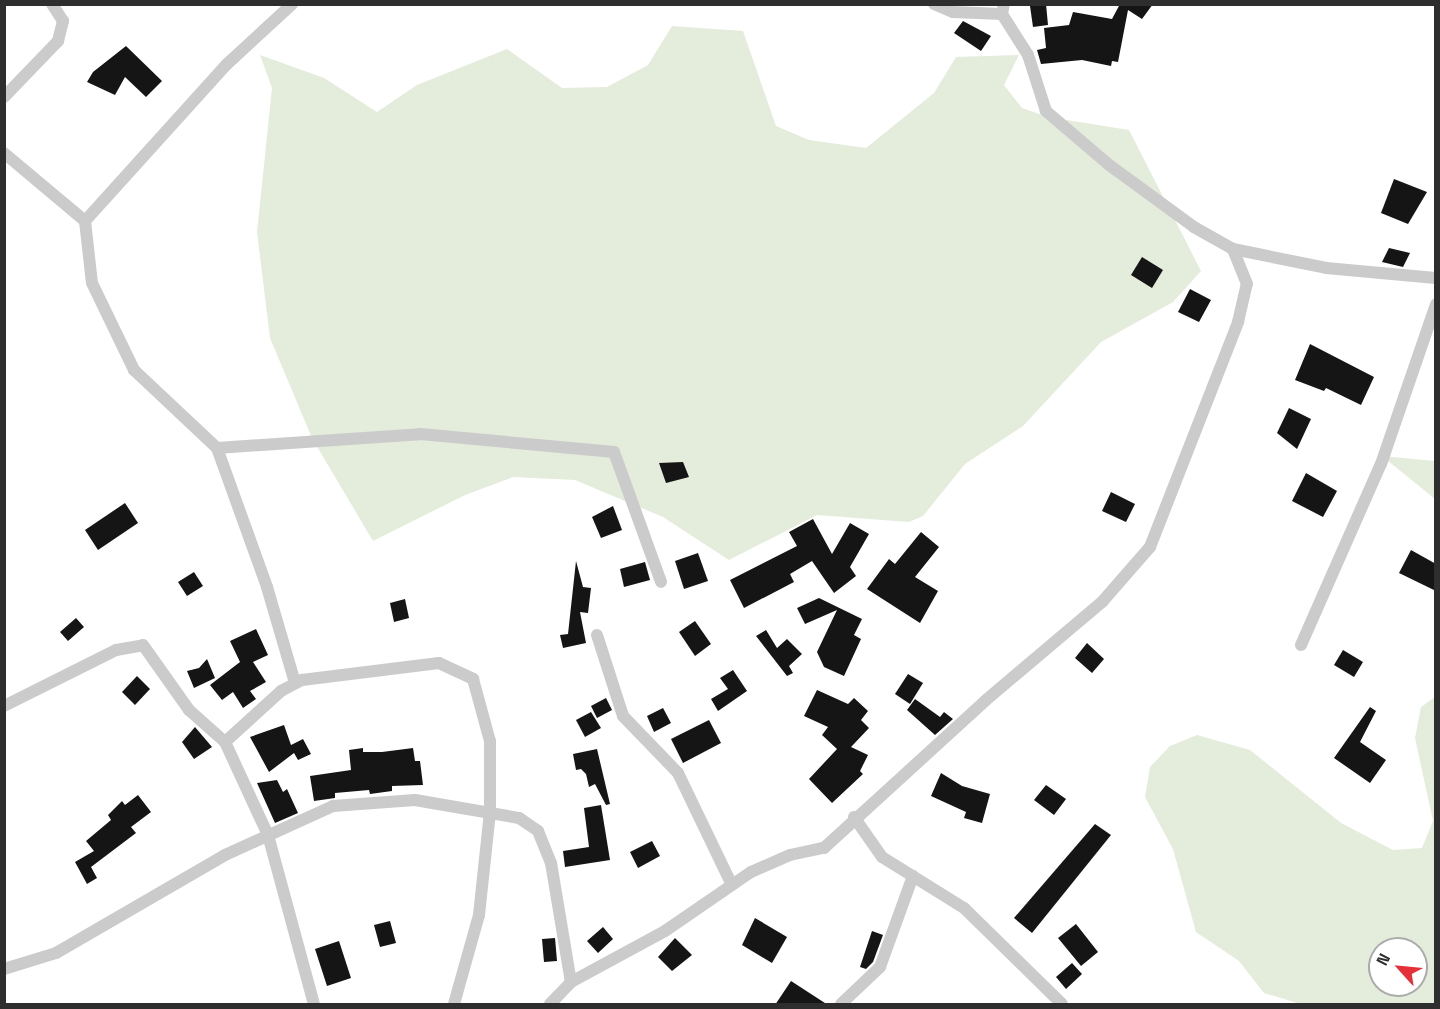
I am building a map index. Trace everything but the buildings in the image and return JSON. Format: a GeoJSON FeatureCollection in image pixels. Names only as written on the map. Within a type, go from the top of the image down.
{"type":"FeatureCollection","features":[{"type":"Feature","properties":{"kind":"street"},"geometry":{"type":"LineString","coordinates":[[4,98],[58,41],[63,21],[52,4]]}},
{"type":"Feature","properties":{"kind":"street"},"geometry":{"type":"LineString","coordinates":[[85,221],[226,65],[292,4]]}},
{"type":"Feature","properties":{"kind":"street"},"geometry":{"type":"LineString","coordinates":[[934,4],[953,12],[1003,9],[1029,56],[1046,111],[1064,130],[1194,227],[1233,249],[1326,268],[1436,278]]}},
{"type":"Feature","properties":{"kind":"street"},"geometry":{"type":"LineString","coordinates":[[4,153],[85,221],[93,284],[134,370],[217,448],[267,587],[295,683]]}},
{"type":"Feature","properties":{"kind":"street"},"geometry":{"type":"LineString","coordinates":[[550,1005],[571,982],[632,951],[732,885],[790,855],[824,848],[854,817],[904,778],[986,700],[1102,602],[1150,547],[1238,322],[1247,284],[1233,249]]}},
{"type":"Feature","properties":{"kind":"street"},"geometry":{"type":"LineString","coordinates":[[1300,645],[1381,464],[1436,304]]}},
{"type":"Feature","properties":{"kind":"street"},"geometry":{"type":"LineString","coordinates":[[217,448],[420,434],[614,452],[661,582]]}},
{"type":"Feature","properties":{"kind":"street"},"geometry":{"type":"LineString","coordinates":[[597,635],[622,716],[678,773],[732,885]]}},
{"type":"Feature","properties":{"kind":"street"},"geometry":{"type":"LineString","coordinates":[[4,706],[116,650],[143,645],[189,710],[225,742],[268,834],[314,1005]]}},
{"type":"Feature","properties":{"kind":"street"},"geometry":{"type":"LineString","coordinates":[[225,742],[281,691],[295,683],[438,663],[473,679],[490,741],[490,812],[479,915],[454,1005]]}},
{"type":"Feature","properties":{"kind":"street"},"geometry":{"type":"LineString","coordinates":[[4,969],[56,953],[123,911],[268,834],[333,806],[415,800],[519,818],[538,831],[551,863],[571,982]]}},
{"type":"Feature","properties":{"kind":"street"},"geometry":{"type":"LineString","coordinates":[[854,817],[882,857],[964,908],[1060,1004]]}},
{"type":"Feature","properties":{"kind":"street"},"geometry":{"type":"LineString","coordinates":[[841,1005],[880,968],[913,876]]}},
{"type":"Feature","properties":{"kind":"green space"},"geometry":{"type":"Polygon","coordinates":[[[672,26],[743,31],[776,126],[809,140],[866,148],[934,93],[956,57],[1019,55],[1004,85],[1022,108],[1048,117],[1129,130],[1201,271],[1173,302],[1101,342],[1023,426],[965,464],[923,516],[909,522],[817,515],[729,560],[663,517],[575,480],[513,477],[465,495],[373,541],[312,438],[270,338],[257,232],[272,88],[260,55],[324,78],[377,112],[417,85],[507,49],[562,88],[607,87],[648,65],[672,26]]]}},
{"type":"Feature","properties":{"kind":"green space"},"geometry":{"type":"Polygon","coordinates":[[[1382,456],[1435,461],[1435,499],[1382,456]]]}},
{"type":"Feature","properties":{"kind":"green space"},"geometry":{"type":"Polygon","coordinates":[[[1435,697],[1435,1004],[1301,1004],[1264,993],[1239,961],[1196,932],[1173,849],[1145,797],[1150,767],[1170,746],[1197,735],[1250,750],[1341,823],[1393,850],[1422,848],[1433,821],[1415,738],[1421,707],[1435,697]]]}}]}
